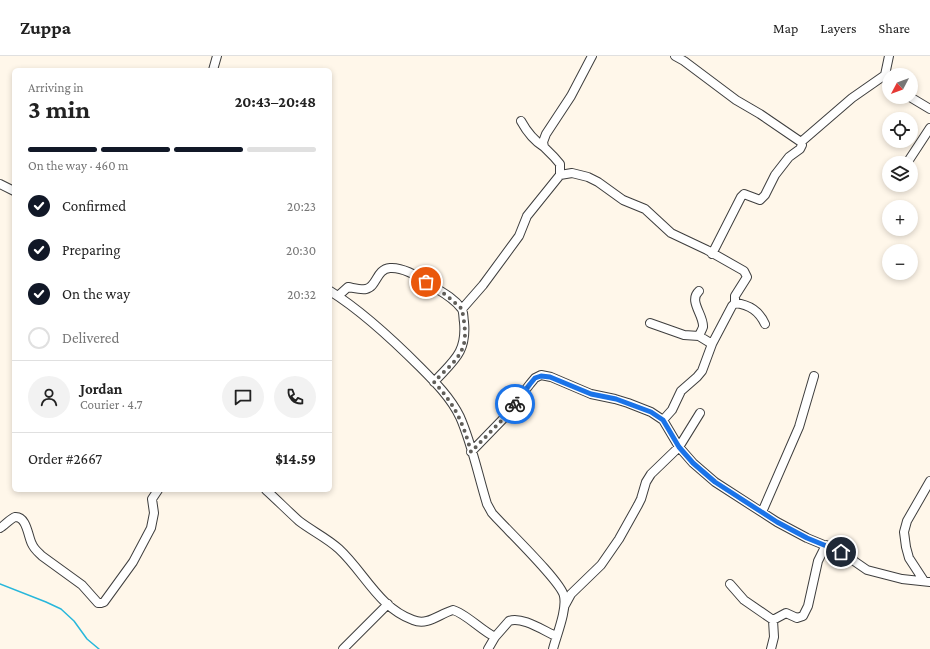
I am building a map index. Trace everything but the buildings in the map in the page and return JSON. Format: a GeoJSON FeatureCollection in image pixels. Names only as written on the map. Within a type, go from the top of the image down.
{"type":"FeatureCollection","features":[{"type":"Feature","properties":{"kind":"street"},"geometry":{"type":"LineString","coordinates":[[214,68],[217,56]]}},
{"type":"Feature","properties":{"kind":"street"},"geometry":{"type":"LineString","coordinates":[[544,147],[543,142],[546,134],[567,102],[592,56]]}},
{"type":"Feature","properties":{"kind":"street"},"geometry":{"type":"LineString","coordinates":[[675,56],[684,61],[736,100],[760,114],[801,142]]}},
{"type":"Feature","properties":{"kind":"street"},"geometry":{"type":"LineString","coordinates":[[886,68],[889,56]]}},
{"type":"Feature","properties":{"kind":"street"},"geometry":{"type":"LineString","coordinates":[[712,254],[741,197],[744,194],[760,200],[782,165],[789,157],[800,149],[802,145],[801,142],[852,98],[882,77]]}},
{"type":"Feature","properties":{"kind":"street"},"geometry":{"type":"LineString","coordinates":[[918,102],[930,109]]}},
{"type":"Feature","properties":{"kind":"street"},"geometry":{"type":"LineString","coordinates":[[462,309],[483,285],[518,236],[527,216],[560,175],[560,164],[554,156],[528,134],[521,121]]}},
{"type":"Feature","properties":{"kind":"street"},"geometry":{"type":"LineString","coordinates":[[912,156],[930,128]]}},
{"type":"Feature","properties":{"kind":"street"},"geometry":{"type":"LineString","coordinates":[[560,175],[572,173],[588,177],[598,182],[623,200],[645,210],[671,233],[744,272],[747,277],[735,296],[735,303],[712,344],[702,371],[681,391],[672,410],[663,420]]}},
{"type":"Feature","properties":{"kind":"street"},"geometry":{"type":"LineString","coordinates":[[0,184],[12,190]]}},
{"type":"Feature","properties":{"kind":"street"},"geometry":{"type":"LineString","coordinates":[[338,296],[348,287],[369,288],[380,272],[385,269],[392,268],[400,269],[418,276],[446,295],[462,309],[464,328],[463,347],[455,360],[434,382]]}},
{"type":"Feature","properties":{"kind":"street"},"geometry":{"type":"LineString","coordinates":[[699,290],[696,294],[695,300],[703,328],[699,336]]}},
{"type":"Feature","properties":{"kind":"street"},"geometry":{"type":"LineString","coordinates":[[332,292],[393,340],[434,382],[448,399],[460,417],[487,504],[492,513],[561,588],[564,595],[565,606]]}},
{"type":"Feature","properties":{"kind":"street"},"geometry":{"type":"LineString","coordinates":[[735,303],[755,310],[761,315],[766,324]]}},
{"type":"Feature","properties":{"kind":"street"},"geometry":{"type":"LineString","coordinates":[[650,323],[684,335],[699,336],[712,344]]}},
{"type":"Feature","properties":{"kind":"street"},"geometry":{"type":"LineString","coordinates":[[471,452],[504,418],[535,378],[541,376],[550,377],[591,394],[628,403],[651,412],[663,420],[679,447],[693,463],[715,482],[777,522],[807,538],[841,552],[867,570],[902,579],[927,581]]}},
{"type":"Feature","properties":{"kind":"street"},"geometry":{"type":"LineString","coordinates":[[762,512],[796,434],[814,376]]}},
{"type":"Feature","properties":{"kind":"street"},"geometry":{"type":"LineString","coordinates":[[553,649],[565,606],[571,594],[601,565],[619,539],[641,499],[646,482],[651,474],[679,447],[700,413]]}},
{"type":"Feature","properties":{"kind":"street"},"geometry":{"type":"LineString","coordinates":[[927,581],[909,558],[904,532],[907,521],[930,481]]}},
{"type":"Feature","properties":{"kind":"street"},"geometry":{"type":"LineString","coordinates":[[0,528],[13,517],[20,519],[27,528],[28,536],[36,551],[82,586],[98,603],[101,604],[133,562],[151,528],[154,514],[152,499],[157,492]]}},
{"type":"Feature","properties":{"kind":"street"},"geometry":{"type":"LineString","coordinates":[[268,492],[301,522],[338,548],[388,604],[414,620],[433,620],[451,611],[456,611],[495,637]]}},
{"type":"Feature","properties":{"kind":"street"},"geometry":{"type":"LineString","coordinates":[[773,620],[786,613],[797,618],[802,616],[808,606],[818,561],[826,546]]}},
{"type":"Feature","properties":{"kind":"street"},"geometry":{"type":"LineString","coordinates":[[730,584],[744,600],[773,620]]}},
{"type":"Feature","properties":{"kind":"street"},"geometry":{"type":"LineString","coordinates":[[344,649],[388,604]]}},
{"type":"Feature","properties":{"kind":"street"},"geometry":{"type":"LineString","coordinates":[[488,649],[495,637],[509,621],[512,620],[524,621],[556,636]]}},
{"type":"Feature","properties":{"kind":"street"},"geometry":{"type":"LineString","coordinates":[[771,649],[774,637],[773,620]]}},
{"type":"Feature","properties":{"kind":"waterway"},"geometry":{"type":"LineString","coordinates":[[0,584],[61,609],[74,621],[87,639],[99,649]]}},
{"type":"Feature","properties":{"kind":"way so far"},"geometry":{"type":"LineString","coordinates":[[426,282],[457,303],[462,309],[464,328],[463,347],[455,360],[434,382],[442,390],[460,417],[471,452],[504,418],[515,404]]}},
{"type":"Feature","properties":{"kind":"route"},"geometry":{"type":"LineString","coordinates":[[515,404],[535,378],[541,376],[550,377],[591,394],[616,399],[651,412],[663,420],[679,447],[693,463],[715,482],[777,522],[807,538],[841,552]]}}]}
